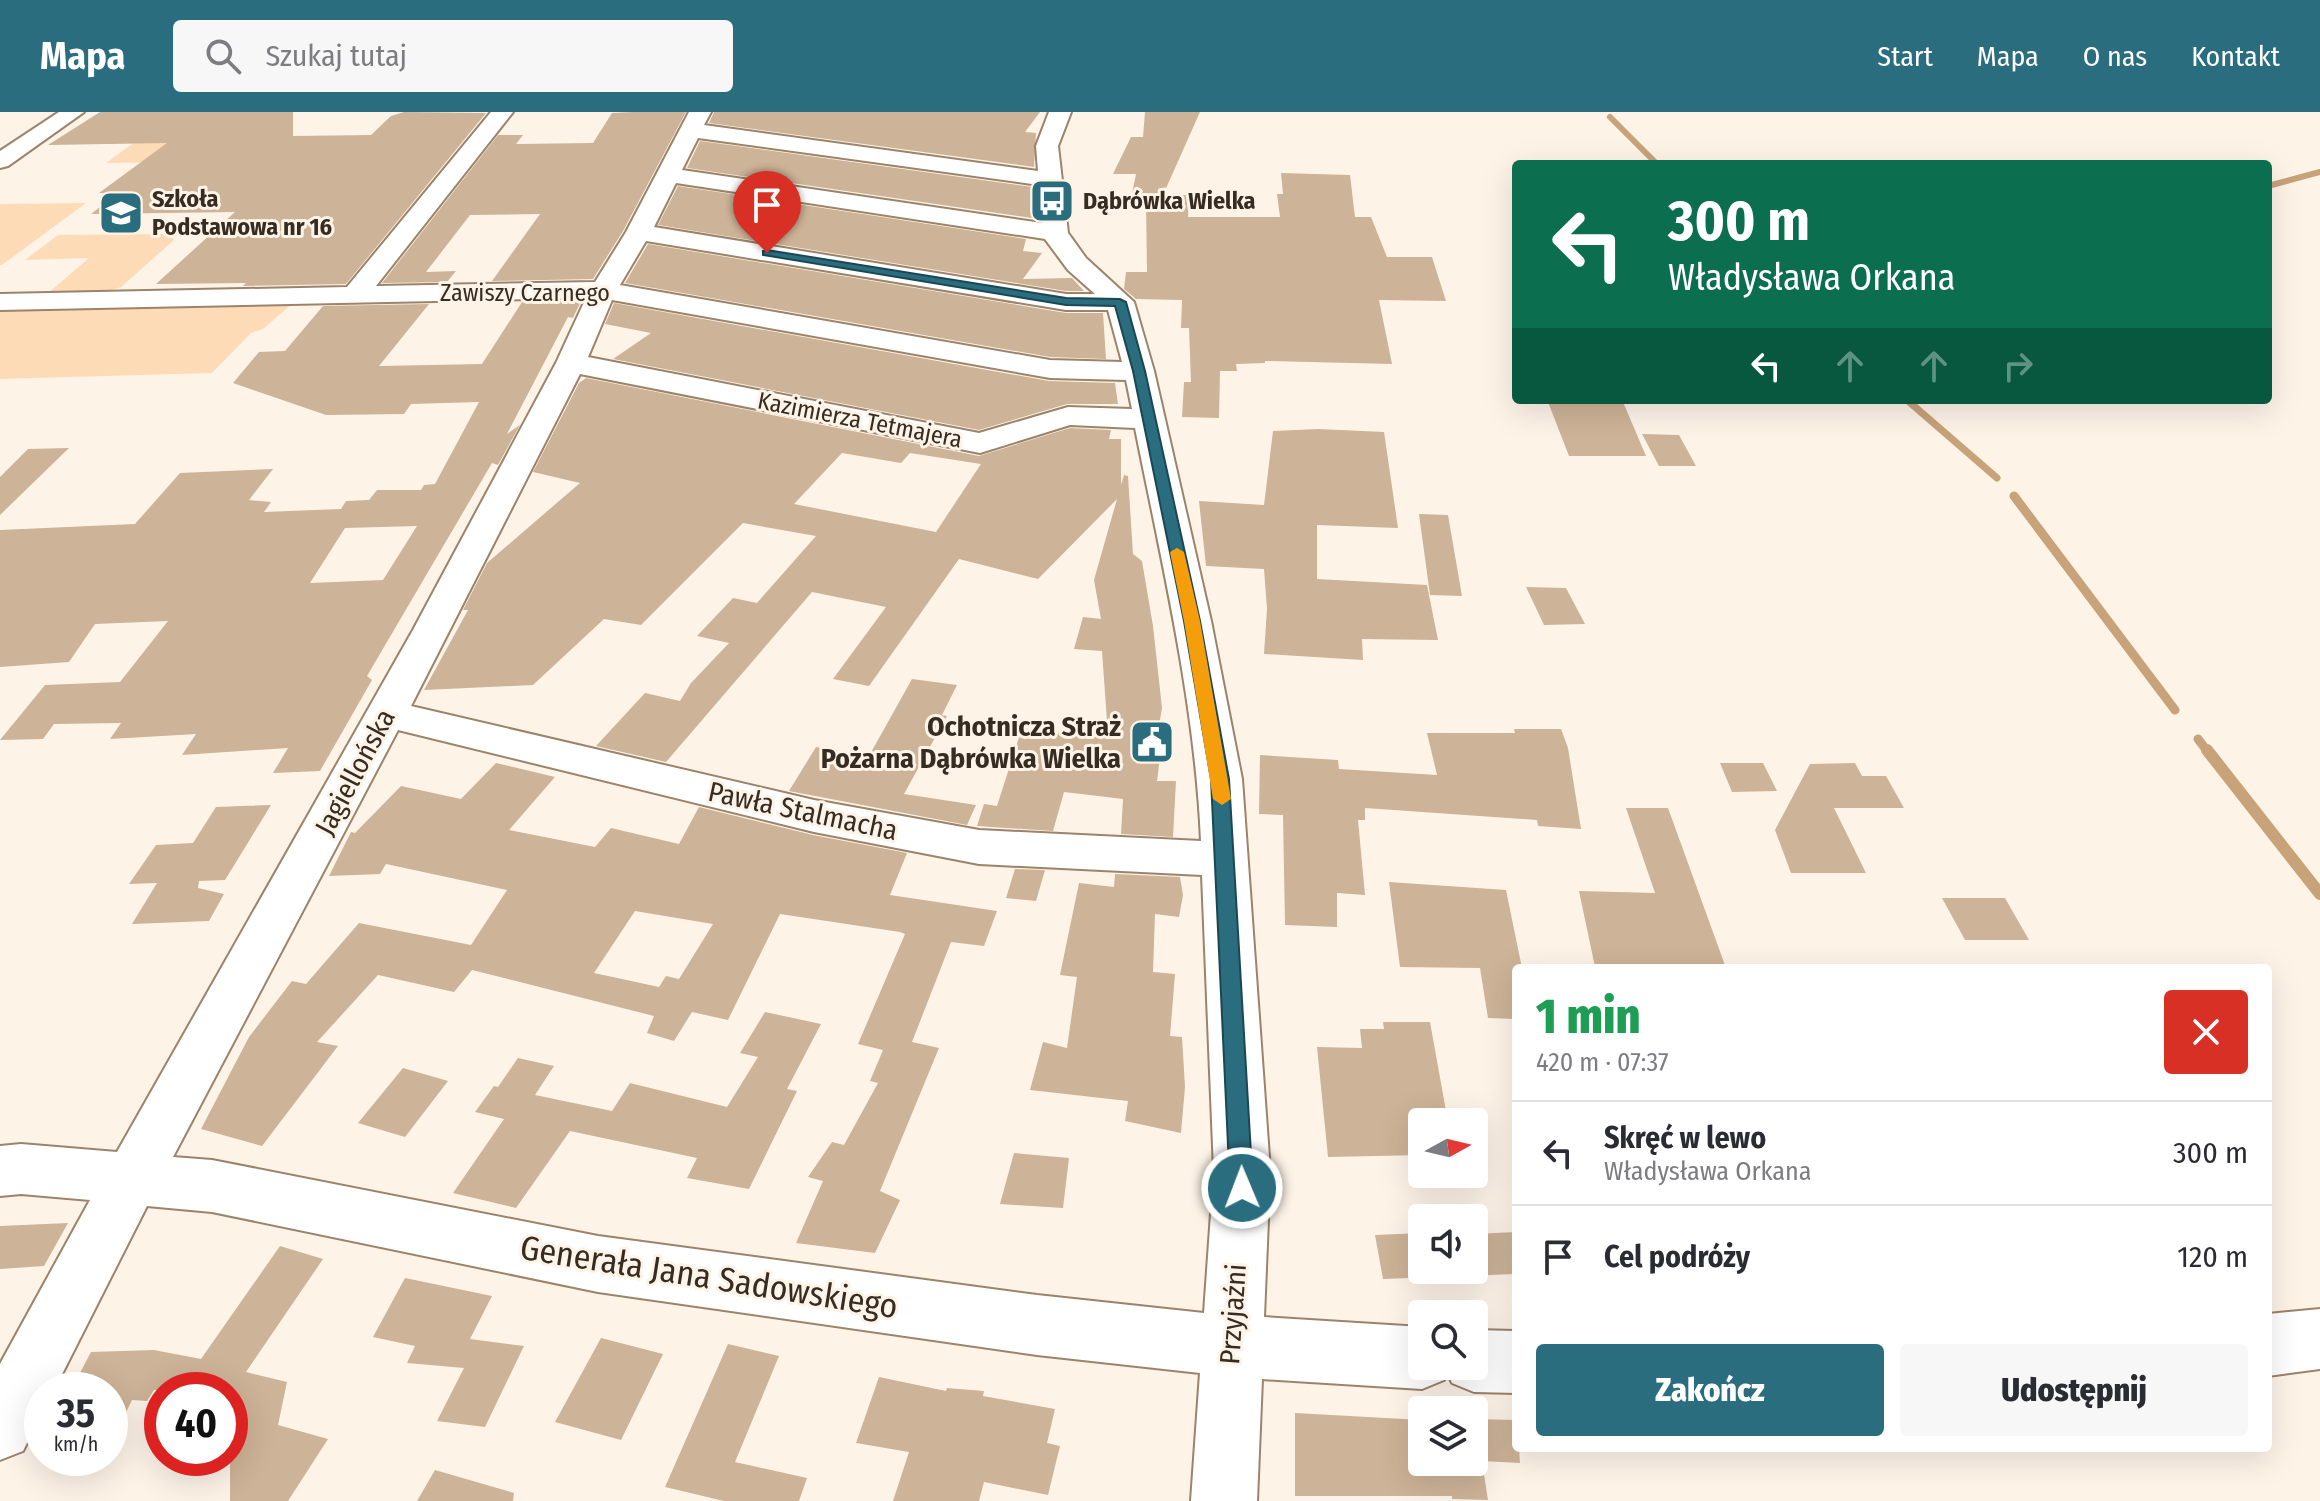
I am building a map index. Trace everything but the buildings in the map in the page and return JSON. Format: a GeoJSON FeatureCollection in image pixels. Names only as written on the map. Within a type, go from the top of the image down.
{"type":"FeatureCollection","features":[{"type":"Feature","properties":{"kind":"street"},"geometry":{"type":"LineString","coordinates":[[0,161],[73,112]]}},
{"type":"Feature","properties":{"kind":"street"},"geometry":{"type":"LineString","coordinates":[[356,294],[502,112]]}},
{"type":"Feature","properties":{"kind":"street"},"geometry":{"type":"LineString","coordinates":[[1060,112],[1048,139],[1055,233],[1077,264],[1120,302]]}},
{"type":"Feature","properties":{"kind":"street"},"geometry":{"type":"LineString","coordinates":[[695,121],[1050,180]]}},
{"type":"Feature","properties":{"kind":"street","name":"Jagiellońska"},"geometry":{"type":"LineString","coordinates":[[0,1428],[131,1180],[386,714],[571,363],[603,290],[639,232],[695,121]]}},
{"type":"Feature","properties":{"kind":"street"},"geometry":{"type":"LineString","coordinates":[[668,175],[1055,233]]}},
{"type":"Feature","properties":{"kind":"street"},"geometry":{"type":"LineString","coordinates":[[639,232],[1066,302],[1120,302]]}},
{"type":"Feature","properties":{"kind":"street","name":"Zawiszy Czarnego"},"geometry":{"type":"LineString","coordinates":[[0,302],[603,290],[1050,369],[1139,371]]}},
{"type":"Feature","properties":{"kind":"street","name":"Przyjaźni"},"geometry":{"type":"LineString","coordinates":[[1120,302],[1139,371],[1220,779],[1242,1171],[1224,1501]]}},
{"type":"Feature","properties":{"kind":"street","name":"Kazimierza Tetmajera"},"geometry":{"type":"LineString","coordinates":[[571,363],[980,443],[1068,416],[1148,419]]}},
{"type":"Feature","properties":{"kind":"street","name":"Pawła Stalmacha"},"geometry":{"type":"LineString","coordinates":[[386,714],[814,816],[979,847],[1226,859]]}},
{"type":"Feature","properties":{"kind":"street","name":"Generała Jana Sadowskiego"},"geometry":{"type":"LineString","coordinates":[[0,1171],[21,1169],[212,1186],[598,1264],[1021,1323],[1231,1346],[1408,1357]]}},
{"type":"Feature","properties":{"kind":"street"},"geometry":{"type":"LineString","coordinates":[[2272,1345],[2320,1339]]}},
{"type":"Feature","properties":{"kind":"street"},"geometry":{"type":"LineString","coordinates":[[1488,1361],[1512,1362]]}},
{"type":"Feature","properties":{"kind":"shaded area"},"geometry":{"type":"Polygon","coordinates":[[[248,141],[221,162],[106,163],[135,142],[248,141]]]}},
{"type":"Feature","properties":{"kind":"shaded area"},"geometry":{"type":"Polygon","coordinates":[[[86,203],[2,265],[0,265],[0,204],[86,203]]]}},
{"type":"Feature","properties":{"kind":"shaded area"},"geometry":{"type":"Polygon","coordinates":[[[166,234],[174,240],[121,287],[103,293],[47,294],[89,258],[25,260],[58,235],[166,234]]]}},
{"type":"Feature","properties":{"kind":"shaded area"},"geometry":{"type":"Polygon","coordinates":[[[294,302],[263,329],[251,333],[212,373],[0,379],[0,307],[294,302]]]}},
{"type":"Feature","properties":{"kind":"waterway"},"geometry":{"type":"LineString","coordinates":[[1610,117],[1653,160]]}},
{"type":"Feature","properties":{"kind":"waterway"},"geometry":{"type":"LineString","coordinates":[[2272,185],[2320,172]]}},
{"type":"Feature","properties":{"kind":"waterway"},"geometry":{"type":"LineString","coordinates":[[1912,404],[1997,478]]}},
{"type":"Feature","properties":{"kind":"waterway"},"geometry":{"type":"LineString","coordinates":[[2014,496],[2175,710]]}},
{"type":"Feature","properties":{"kind":"waterway"},"geometry":{"type":"LineString","coordinates":[[2198,739],[2208,752]]}},
{"type":"Feature","properties":{"kind":"waterway"},"geometry":{"type":"LineString","coordinates":[[2207,750],[2320,894]]}},
{"type":"Feature","properties":{"kind":"slow traffic"},"geometry":{"type":"LineString","coordinates":[[1177,552],[1222,799]]}},
{"type":"Feature","properties":{"kind":"place","name":"Dąbrówka Wielka"},"geometry":{"type":"Point","coordinates":[1052,201]}},
{"type":"Feature","properties":{"kind":"place","name":"Szkoła Podstawowa nr 16"},"geometry":{"type":"Point","coordinates":[121,213]}},
{"type":"Feature","properties":{"kind":"place","name":"Ochotnicza Straż Pożarna Dąbrówka Wielka"},"geometry":{"type":"Point","coordinates":[1152,742]}},
{"type":"Feature","properties":{"kind":"route"},"geometry":{"type":"LineString","coordinates":[[767,253],[1066,302],[1120,302],[1139,371],[1192,621],[1220,779],[1242,1188]]}}]}
